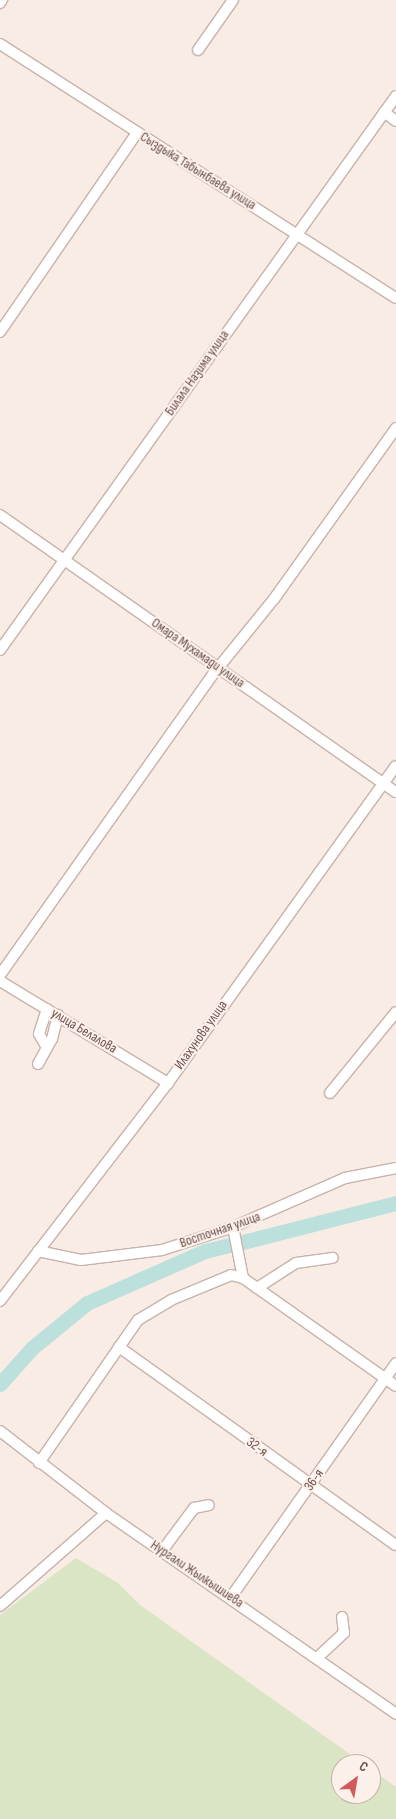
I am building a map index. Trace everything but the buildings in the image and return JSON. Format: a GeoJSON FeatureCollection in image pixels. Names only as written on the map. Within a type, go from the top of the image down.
{"type":"FeatureCollection","features":[{"type":"Feature","properties":{"kind":"street"},"geometry":{"type":"LineString","coordinates":[[198,50],[233,0]]}},
{"type":"Feature","properties":{"kind":"street","name":"Сыздыка Табынбаева улица"},"geometry":{"type":"LineString","coordinates":[[0,44],[396,298]]}},
{"type":"Feature","properties":{"kind":"street","name":"Билала Назима улица"},"geometry":{"type":"LineString","coordinates":[[0,650],[296,233],[396,96]]}},
{"type":"Feature","properties":{"kind":"street"},"geometry":{"type":"LineString","coordinates":[[384,112],[396,121]]}},
{"type":"Feature","properties":{"kind":"street"},"geometry":{"type":"LineString","coordinates":[[0,332],[137,133]]}},
{"type":"Feature","properties":{"kind":"street"},"geometry":{"type":"LineString","coordinates":[[0,975],[220,667],[396,428]]}},
{"type":"Feature","properties":{"kind":"street","name":"Омара Мухамади улица"},"geometry":{"type":"LineString","coordinates":[[0,515],[385,782],[396,792]]}},
{"type":"Feature","properties":{"kind":"street","name":"Илахунова улица"},"geometry":{"type":"LineString","coordinates":[[0,1301],[168,1083],[396,766]]}},
{"type":"Feature","properties":{"kind":"street","name":"улица Белалова"},"geometry":{"type":"LineString","coordinates":[[0,981],[168,1083]]}},
{"type":"Feature","properties":{"kind":"street"},"geometry":{"type":"LineString","coordinates":[[47,1008],[39,1034],[47,1048]]}},
{"type":"Feature","properties":{"kind":"street"},"geometry":{"type":"LineString","coordinates":[[330,1093],[396,1012]]}},
{"type":"Feature","properties":{"kind":"street"},"geometry":{"type":"LineString","coordinates":[[38,1064],[47,1048],[58,1015]]}},
{"type":"Feature","properties":{"kind":"street","name":"Восточная улица"},"geometry":{"type":"LineString","coordinates":[[38,1251],[81,1260],[162,1250],[233,1227],[345,1178],[396,1168]]}},
{"type":"Feature","properties":{"kind":"street"},"geometry":{"type":"LineString","coordinates":[[233,1227],[243,1278]]}},
{"type":"Feature","properties":{"kind":"street"},"geometry":{"type":"LineString","coordinates":[[257,1288],[296,1263],[333,1258]]}},
{"type":"Feature","properties":{"kind":"street"},"geometry":{"type":"LineString","coordinates":[[39,1463],[138,1320],[154,1308],[231,1275],[243,1278],[396,1386]]}},
{"type":"Feature","properties":{"kind":"street","name":"32-я"},"geometry":{"type":"LineString","coordinates":[[119,1347],[396,1545]]}},
{"type":"Feature","properties":{"kind":"street","name":"36-я"},"geometry":{"type":"LineString","coordinates":[[231,1596],[396,1363]]}},
{"type":"Feature","properties":{"kind":"street","name":"Нургали Жылкышиева"},"geometry":{"type":"LineString","coordinates":[[0,1431],[106,1513],[231,1596],[396,1714]]}},
{"type":"Feature","properties":{"kind":"street"},"geometry":{"type":"LineString","coordinates":[[162,1551],[194,1508],[209,1505]]}},
{"type":"Feature","properties":{"kind":"street"},"geometry":{"type":"LineString","coordinates":[[0,1606],[106,1513]]}},
{"type":"Feature","properties":{"kind":"street"},"geometry":{"type":"LineString","coordinates":[[317,1658],[344,1633],[342,1617]]}},
{"type":"Feature","properties":{"kind":"green space"},"geometry":{"type":"Polygon","coordinates":[[[76,1558],[118,1583],[140,1605],[350,1754],[331,1754],[331,1804],[381,1804],[381,1776],[396,1787],[396,1819],[0,1819],[0,1615],[76,1558]]]}},
{"type":"Feature","properties":{"kind":"waterway"},"geometry":{"type":"LineString","coordinates":[[243,1242],[396,1203]]}},
{"type":"Feature","properties":{"kind":"waterway"},"geometry":{"type":"LineString","coordinates":[[0,1384],[32,1348],[87,1303],[205,1251],[229,1245]]}}]}
